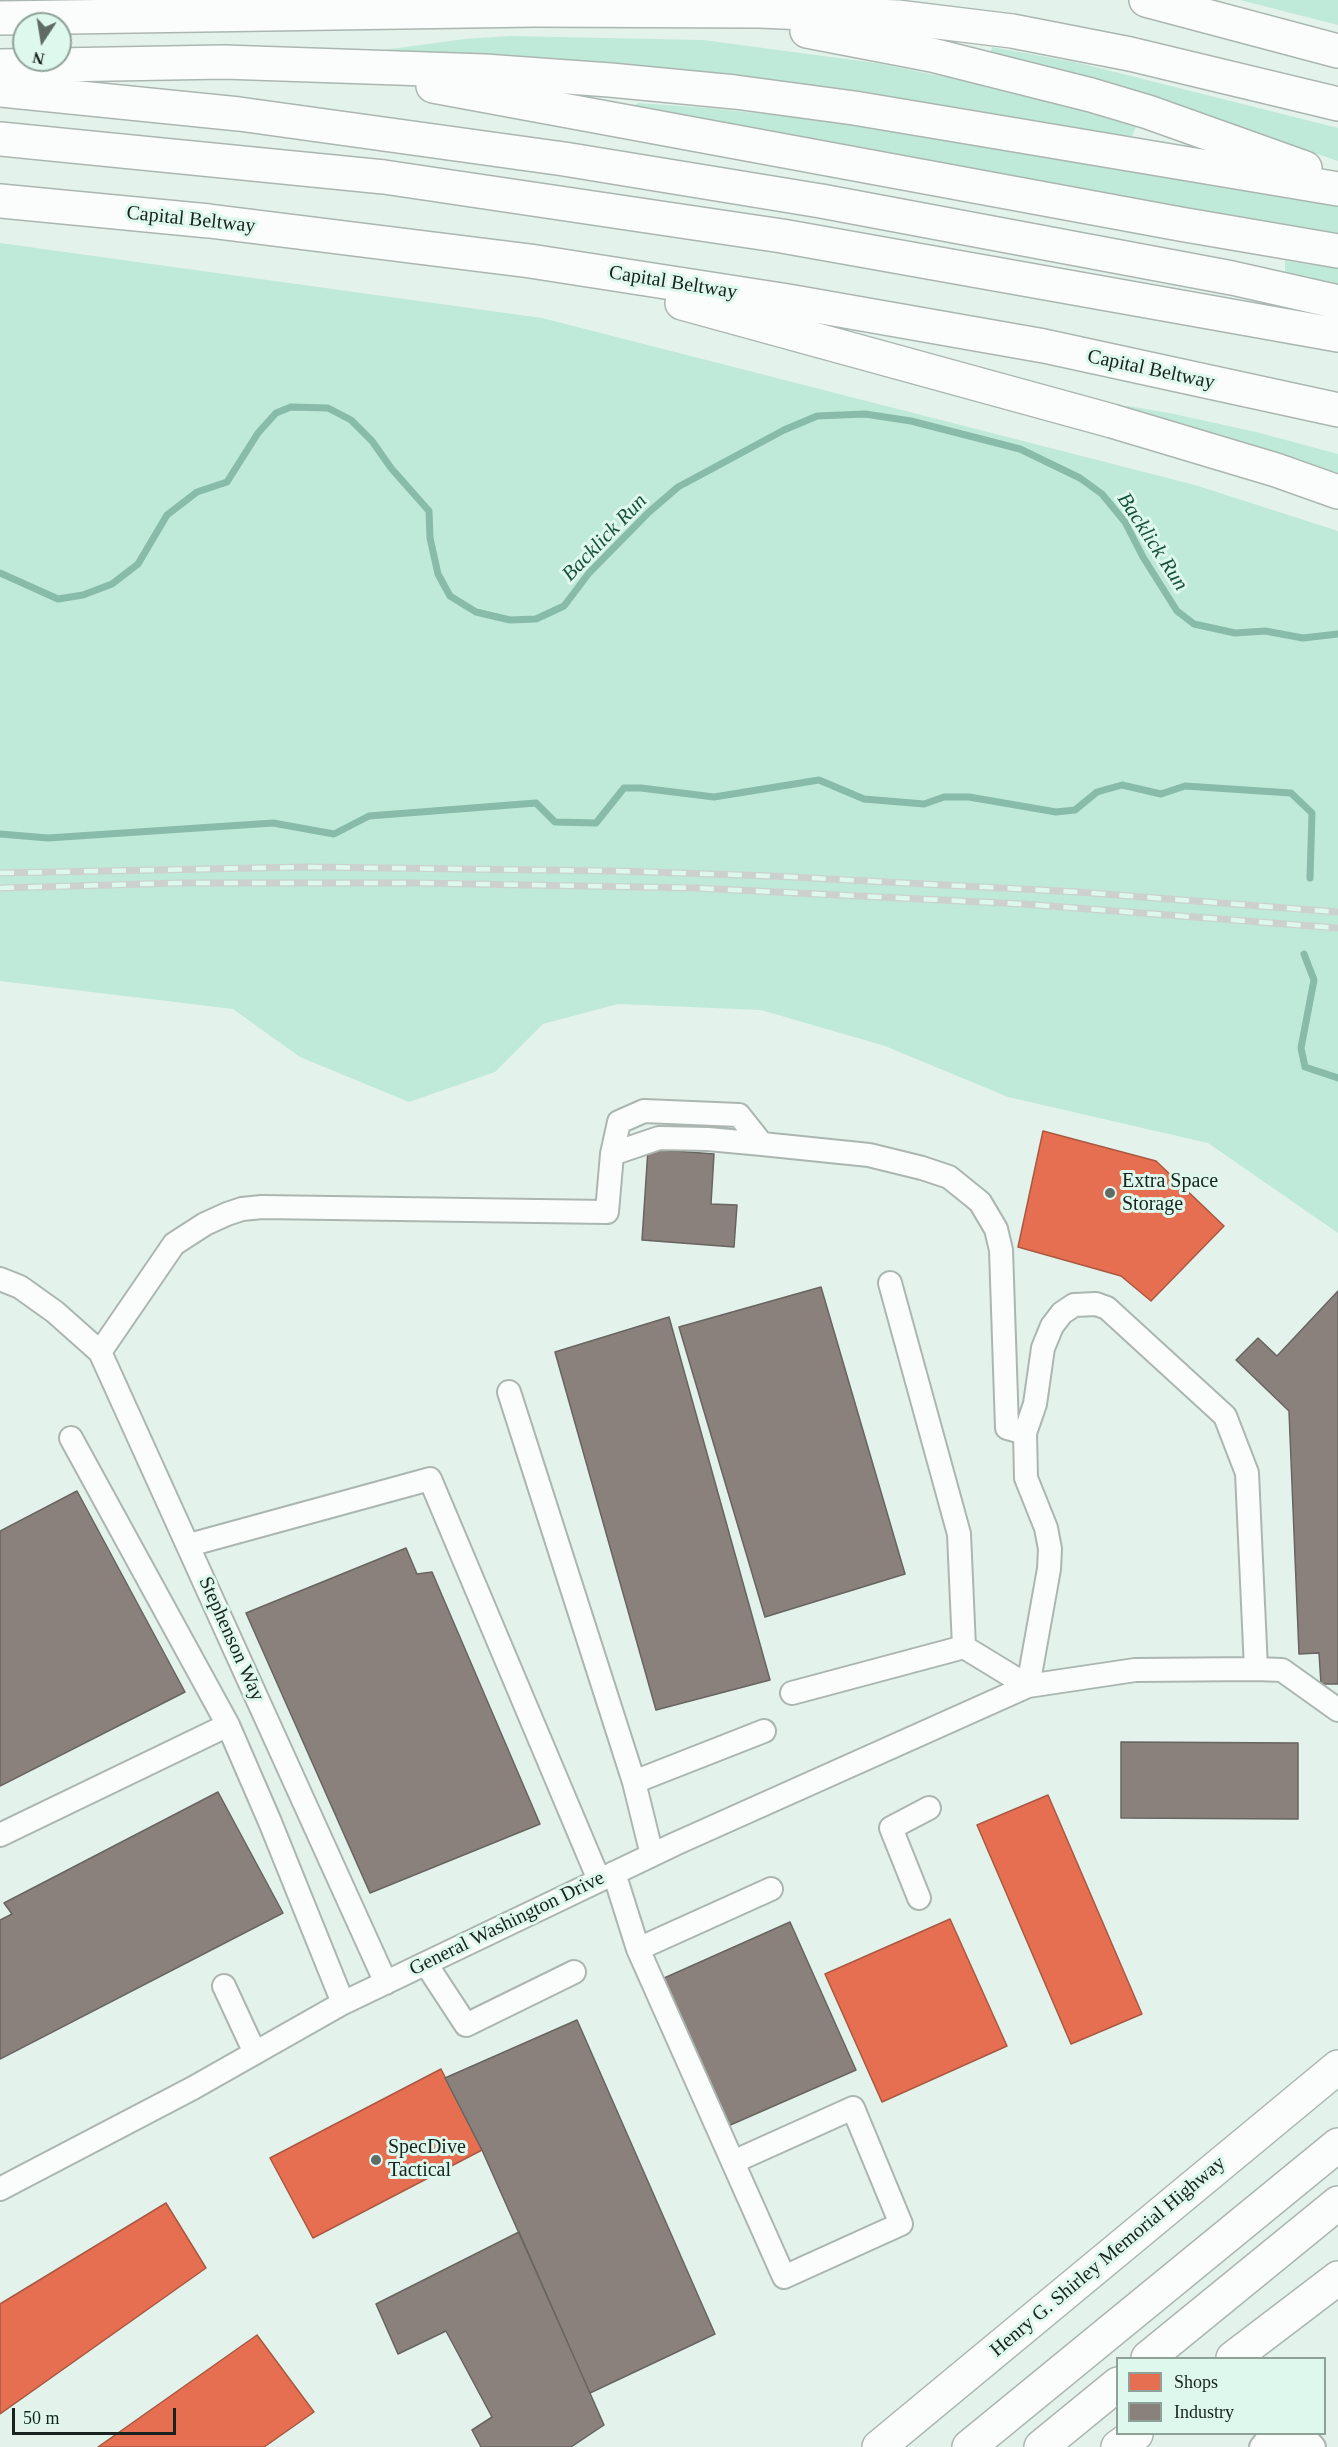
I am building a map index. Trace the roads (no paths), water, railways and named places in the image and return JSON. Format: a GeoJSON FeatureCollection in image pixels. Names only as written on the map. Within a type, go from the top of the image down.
{"type":"FeatureCollection","features":[{"type":"Feature","properties":{"kind":"highway"},"geometry":{"type":"LineString","coordinates":[[1146,0],[1338,51]]}},
{"type":"Feature","properties":{"kind":"highway"},"geometry":{"type":"LineString","coordinates":[[534,10],[732,21],[881,43],[1091,95],[1255,148],[1338,180]]}},
{"type":"Feature","properties":{"kind":"highway"},"geometry":{"type":"LineString","coordinates":[[0,18],[534,10],[760,10],[897,17],[1012,31],[1130,54],[1338,104]]}},
{"type":"Feature","properties":{"kind":"highway"},"geometry":{"type":"LineString","coordinates":[[0,66],[224,62],[484,71],[610,80],[735,92],[995,130],[1338,189]]}},
{"type":"Feature","properties":{"kind":"highway"},"geometry":{"type":"LineString","coordinates":[[298,64],[452,89],[1168,222],[1338,251]]}},
{"type":"Feature","properties":{"kind":"highway"},"geometry":{"type":"LineString","coordinates":[[0,90],[239,114],[564,159],[833,203],[1232,278],[1338,302]]}},
{"type":"Feature","properties":{"kind":"highway"},"geometry":{"type":"LineString","coordinates":[[0,139],[384,177],[782,236],[1338,335]]}},
{"type":"Feature","properties":{"kind":"highway","name":"Capital Beltway"},"geometry":{"type":"LineString","coordinates":[[0,201],[209,222],[530,261],[788,301],[1044,346],[1338,410]]}},
{"type":"Feature","properties":{"kind":"highway"},"geometry":{"type":"LineString","coordinates":[[530,261],[1112,421],[1276,470],[1338,492]]}},
{"type":"Feature","properties":{"kind":"highway","name":"Henry G. Shirley Memorial Highway"},"geometry":{"type":"LineString","coordinates":[[879,2447],[1338,2067]]}},
{"type":"Feature","properties":{"kind":"highway"},"geometry":{"type":"LineString","coordinates":[[969,2447],[1338,2145]]}},
{"type":"Feature","properties":{"kind":"highway"},"geometry":{"type":"LineString","coordinates":[[1149,2357],[1338,2203]]}},
{"type":"Feature","properties":{"kind":"highway"},"geometry":{"type":"LineString","coordinates":[[1234,2357],[1338,2278]]}},
{"type":"Feature","properties":{"kind":"highway"},"geometry":{"type":"LineString","coordinates":[[1041,2447],[1116,2386]]}},
{"type":"Feature","properties":{"kind":"highway"},"geometry":{"type":"LineString","coordinates":[[1118,2447],[1133,2435]]}},
{"type":"Feature","properties":{"kind":"street"},"geometry":{"type":"LineString","coordinates":[[100,1352],[174,1244],[205,1224],[242,1209],[262,1207],[607,1212],[612,1154],[619,1122],[644,1111],[740,1115],[762,1144]]}},
{"type":"Feature","properties":{"kind":"street"},"geometry":{"type":"LineString","coordinates":[[612,1154],[659,1138],[708,1139],[869,1155],[922,1167],[950,1178],[980,1202],[996,1229],[1001,1250],[1007,1428],[1025,1433]]}},
{"type":"Feature","properties":{"kind":"street","name":"Stephenson Way"},"geometry":{"type":"LineString","coordinates":[[0,1279],[20,1287],[55,1312],[100,1352],[386,1983]]}},
{"type":"Feature","properties":{"kind":"street"},"geometry":{"type":"LineString","coordinates":[[890,1283],[959,1534],[964,1647]]}},
{"type":"Feature","properties":{"kind":"street"},"geometry":{"type":"LineString","coordinates":[[792,1693],[964,1647],[1028,1686],[1049,1569],[1050,1549],[1046,1528],[1026,1478],[1025,1433],[1035,1404],[1043,1348],[1052,1326],[1062,1313],[1074,1305],[1096,1304],[1107,1308],[1225,1416],[1247,1473],[1256,1669]]}},
{"type":"Feature","properties":{"kind":"street"},"geometry":{"type":"LineString","coordinates":[[508,1392],[634,1782],[652,1855]]}},
{"type":"Feature","properties":{"kind":"street"},"geometry":{"type":"LineString","coordinates":[[71,1438],[228,1725],[343,2003]]}},
{"type":"Feature","properties":{"kind":"street"},"geometry":{"type":"LineString","coordinates":[[189,1545],[430,1479],[784,2277],[901,2224],[853,2108],[733,2162]]}},
{"type":"Feature","properties":{"kind":"street","name":"General Washington Drive"},"geometry":{"type":"LineString","coordinates":[[0,2189],[193,2088],[343,2003],[652,1855],[1028,1686],[1135,1670],[1282,1670],[1338,1710]]}},
{"type":"Feature","properties":{"kind":"street"},"geometry":{"type":"LineString","coordinates":[[0,1835],[228,1725]]}},
{"type":"Feature","properties":{"kind":"street"},"geometry":{"type":"LineString","coordinates":[[634,1782],[764,1731]]}},
{"type":"Feature","properties":{"kind":"street"},"geometry":{"type":"LineString","coordinates":[[919,1898],[891,1828],[929,1808]]}},
{"type":"Feature","properties":{"kind":"street"},"geometry":{"type":"LineString","coordinates":[[638,1949],[771,1889]]}},
{"type":"Feature","properties":{"kind":"street"},"geometry":{"type":"LineString","coordinates":[[426,1964],[466,2025],[574,1972]]}},
{"type":"Feature","properties":{"kind":"street"},"geometry":{"type":"LineString","coordinates":[[224,1986],[255,2053]]}},
{"type":"Feature","properties":{"kind":"street"},"geometry":{"type":"LineString","coordinates":[[1260,2447],[1265,2442],[1306,2438],[1314,2447]]}},
{"type":"Feature","properties":{"kind":"waterway","name":"Backlick Run"},"geometry":{"type":"LineString","coordinates":[[0,573],[58,599],[83,595],[112,584],[138,564],[167,515],[197,492],[227,482],[258,433],[276,413],[291,407],[328,408],[351,420],[372,441],[391,468],[429,511],[430,538],[438,574],[450,596],[476,612],[510,620],[536,619],[564,606],[589,573],[649,512],[678,487],[784,430],[817,416],[865,414],[911,421],[1020,449],[1080,478],[1102,494],[1125,522],[1143,557],[1177,611],[1194,624],[1235,633],[1265,631],[1303,638],[1338,634]]}},
{"type":"Feature","properties":{"kind":"waterway"},"geometry":{"type":"LineString","coordinates":[[0,834],[48,838],[273,823],[334,834],[369,816],[536,803],[555,822],[596,823],[624,788],[714,797],[819,780],[864,799],[924,804],[944,797],[969,797],[1056,812],[1075,810],[1097,792],[1122,785],[1161,794],[1185,786],[1291,793],[1312,813],[1310,878]]}},
{"type":"Feature","properties":{"kind":"waterway"},"geometry":{"type":"LineString","coordinates":[[1304,954],[1314,980],[1301,1048],[1305,1067],[1338,1078]]}},
{"type":"Feature","properties":{"kind":"railway"},"geometry":{"type":"LineString","coordinates":[[0,873],[307,867],[617,871],[772,876],[1078,892],[1338,912]]}},
{"type":"Feature","properties":{"kind":"railway"},"geometry":{"type":"LineString","coordinates":[[0,888],[180,883],[414,883],[694,888],[1023,904],[1338,928]]}},
{"type":"Feature","properties":{"kind":"place","name":"Extra Space Storage"},"geometry":{"type":"Point","coordinates":[1110,1193]}},
{"type":"Feature","properties":{"kind":"place","name":"SpecDive Tactical"},"geometry":{"type":"Point","coordinates":[376,2160]}}]}
